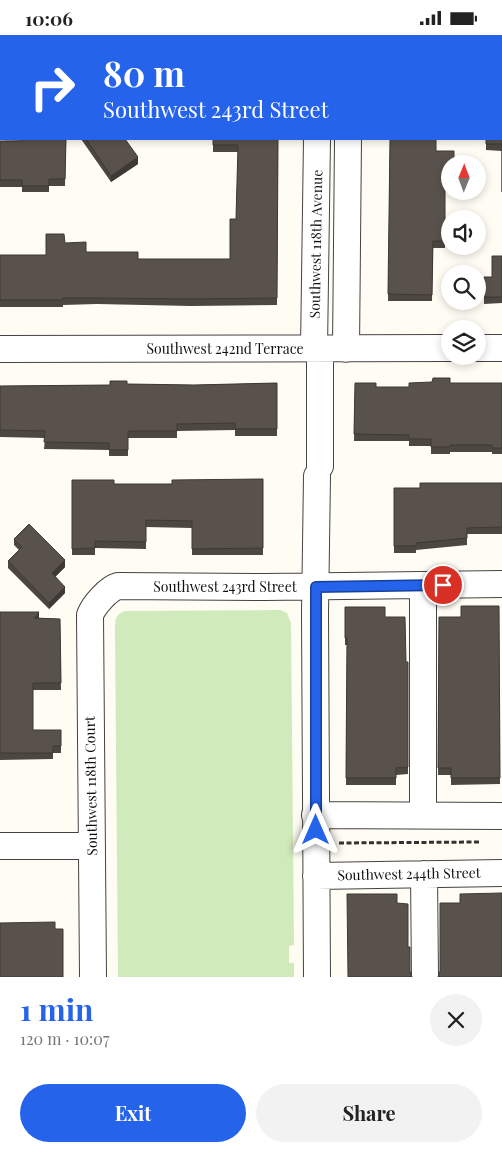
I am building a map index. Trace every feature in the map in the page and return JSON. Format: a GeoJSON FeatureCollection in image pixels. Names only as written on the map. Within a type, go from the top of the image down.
{"type":"FeatureCollection","features":[{"type":"Feature","properties":{"kind":"street","name":"Southwest 118th Avenue"},"geometry":{"type":"LineString","coordinates":[[316,587],[319,471],[317,140]]}},
{"type":"Feature","properties":{"kind":"street"},"geometry":{"type":"LineString","coordinates":[[346,349],[348,140]]}},
{"type":"Feature","properties":{"kind":"street","name":"Southwest 242nd Terrace"},"geometry":{"type":"LineString","coordinates":[[0,349],[441,348]]}},
{"type":"Feature","properties":{"kind":"street"},"geometry":{"type":"LineString","coordinates":[[486,348],[502,348]]}},
{"type":"Feature","properties":{"kind":"street","name":"Southwest 243rd Street"},"geometry":{"type":"LineString","coordinates":[[102,599],[118,586],[316,587],[502,584]]}},
{"type":"Feature","properties":{"kind":"street"},"geometry":{"type":"LineString","coordinates":[[423,585],[423,815]]}},
{"type":"Feature","properties":{"kind":"street"},"geometry":{"type":"LineString","coordinates":[[316,587],[317,977]]}},
{"type":"Feature","properties":{"kind":"street","name":"Southwest 118th Court"},"geometry":{"type":"LineString","coordinates":[[93,977],[90,615],[102,599]]}},
{"type":"Feature","properties":{"kind":"street"},"geometry":{"type":"LineString","coordinates":[[316,815],[502,816]]}},
{"type":"Feature","properties":{"kind":"street"},"geometry":{"type":"LineString","coordinates":[[0,846],[92,846]]}},
{"type":"Feature","properties":{"kind":"street","name":"Southwest 244th Street"},"geometry":{"type":"LineString","coordinates":[[316,876],[502,873]]}},
{"type":"Feature","properties":{"kind":"street"},"geometry":{"type":"LineString","coordinates":[[424,874],[425,977]]}},
{"type":"Feature","properties":{"kind":"path"},"geometry":{"type":"LineString","coordinates":[[338,843],[483,842]]}},
{"type":"Feature","properties":{"kind":"green space"},"geometry":{"type":"Polygon","coordinates":[[[281,610],[287,613],[291,623],[294,945],[289,946],[289,963],[294,963],[294,977],[118,977],[115,633],[117,616],[126,611],[281,610]]]}},
{"type":"Feature","properties":{"kind":"building"},"geometry":{"type":"Polygon","coordinates":[[[66,140],[65,179],[49,179],[49,186],[22,186],[22,180],[0,180],[0,141],[66,140]]]}},
{"type":"Feature","properties":{"kind":"building"},"geometry":{"type":"Polygon","coordinates":[[[87,140],[126,140],[138,157],[111,176],[87,140]]]}},
{"type":"Feature","properties":{"kind":"building"},"geometry":{"type":"Polygon","coordinates":[[[213,140],[278,140],[277,298],[63,298],[63,300],[0,300],[0,255],[46,255],[46,234],[64,234],[65,243],[86,242],[86,252],[138,252],[138,259],[230,259],[230,219],[236,219],[238,145],[213,145],[213,140]]]}},
{"type":"Feature","properties":{"kind":"building"},"geometry":{"type":"Polygon","coordinates":[[[390,140],[436,140],[436,151],[454,151],[454,155],[441,155],[441,200],[445,200],[445,210],[441,210],[441,241],[433,241],[432,295],[388,294],[390,140]]]}},
{"type":"Feature","properties":{"kind":"building"},"geometry":{"type":"Polygon","coordinates":[[[486,140],[502,140],[502,144],[486,144],[486,140]]]}},
{"type":"Feature","properties":{"kind":"building"},"geometry":{"type":"Polygon","coordinates":[[[492,256],[502,256],[502,297],[486,297],[486,277],[492,277],[492,256]]]}},
{"type":"Feature","properties":{"kind":"building"},"geometry":{"type":"Polygon","coordinates":[[[433,378],[450,378],[450,383],[502,383],[502,448],[492,448],[492,445],[431,447],[431,439],[409,439],[409,435],[354,434],[355,383],[376,383],[376,387],[409,387],[409,383],[432,382],[433,378]]]}},
{"type":"Feature","properties":{"kind":"building"},"geometry":{"type":"Polygon","coordinates":[[[110,381],[127,381],[127,384],[194,385],[277,383],[277,429],[235,429],[235,423],[177,424],[177,431],[128,431],[128,450],[109,450],[109,443],[44,442],[45,431],[0,430],[0,386],[110,385],[110,381]]]}},
{"type":"Feature","properties":{"kind":"building"},"geometry":{"type":"Polygon","coordinates":[[[263,479],[263,548],[192,549],[192,521],[146,520],[146,542],[95,541],[95,548],[72,549],[72,480],[114,480],[114,484],[172,484],[172,480],[263,479]]]}},
{"type":"Feature","properties":{"kind":"building"},"geometry":{"type":"Polygon","coordinates":[[[420,483],[502,483],[502,527],[467,528],[467,538],[416,543],[416,546],[394,546],[394,488],[420,488],[420,483]]]}},
{"type":"Feature","properties":{"kind":"building"},"geometry":{"type":"Polygon","coordinates":[[[29,524],[65,560],[52,573],[65,587],[49,603],[8,561],[22,547],[14,539],[29,524]]]}},
{"type":"Feature","properties":{"kind":"building"},"geometry":{"type":"Polygon","coordinates":[[[461,606],[499,606],[500,778],[451,778],[451,768],[438,768],[439,617],[461,617],[461,606]]]}},
{"type":"Feature","properties":{"kind":"building"},"geometry":{"type":"Polygon","coordinates":[[[345,607],[385,607],[385,617],[405,617],[406,662],[408,662],[408,767],[396,768],[396,778],[346,778],[347,638],[345,638],[345,607]]]}},
{"type":"Feature","properties":{"kind":"building"},"geometry":{"type":"Polygon","coordinates":[[[0,612],[39,612],[34,618],[60,619],[61,683],[33,683],[33,730],[61,730],[61,746],[53,746],[53,753],[0,753],[0,612]]]}},
{"type":"Feature","properties":{"kind":"building"},"geometry":{"type":"Polygon","coordinates":[[[502,893],[502,977],[438,977],[440,971],[440,903],[460,903],[460,894],[502,893]]]}},
{"type":"Feature","properties":{"kind":"building"},"geometry":{"type":"Polygon","coordinates":[[[347,894],[397,894],[397,903],[408,904],[408,947],[410,947],[410,971],[412,977],[348,977],[347,894]]]}},
{"type":"Feature","properties":{"kind":"building"},"geometry":{"type":"Polygon","coordinates":[[[55,922],[55,929],[63,929],[63,977],[0,977],[0,923],[55,922]]]}},
{"type":"Feature","properties":{"kind":"route"},"geometry":{"type":"LineString","coordinates":[[316,830],[316,587],[443,585]]}}]}
